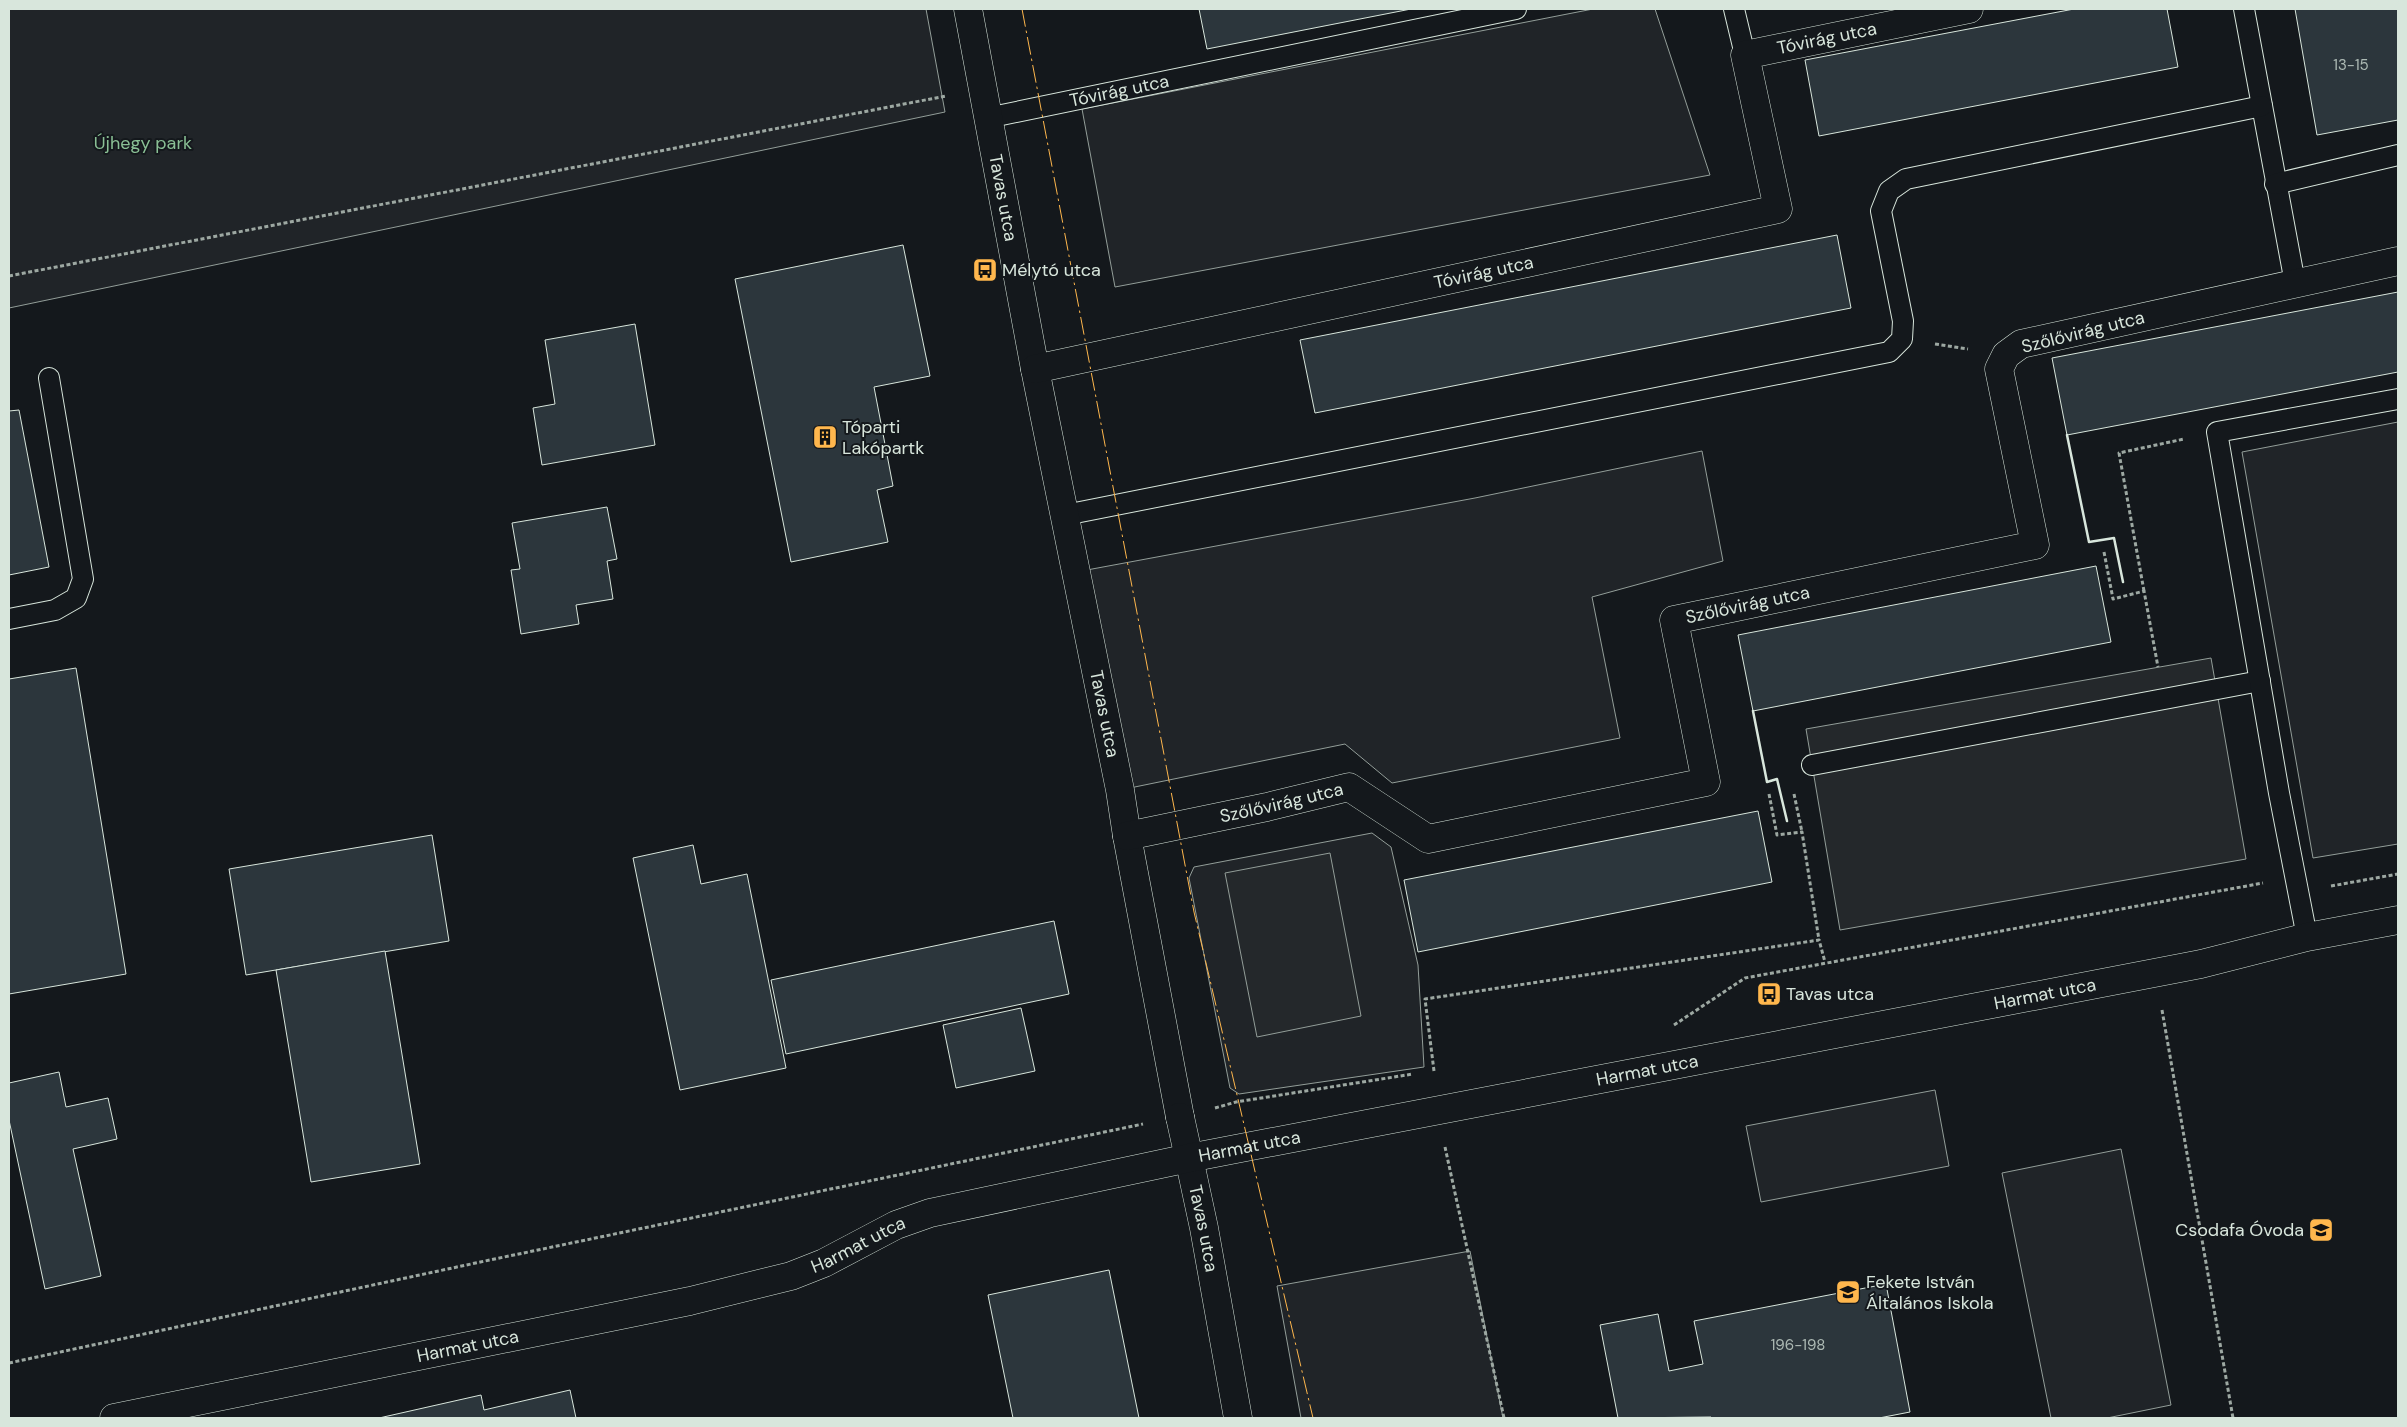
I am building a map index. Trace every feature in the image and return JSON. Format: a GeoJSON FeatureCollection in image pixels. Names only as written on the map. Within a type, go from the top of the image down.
{"type":"FeatureCollection","features":[{"type":"Feature","properties":{"kind":"street","name":"Tavas utca"},"geometry":{"type":"LineString","coordinates":[[968,9],[1034,369],[1066,515],[1120,790],[1180,1117],[1204,1228],[1238,1418]]}},
{"type":"Feature","properties":{"kind":"street","name":"Tóvirág utca"},"geometry":{"type":"LineString","coordinates":[[1034,369],[1778,209],[1745,54],[1969,9]]}},
{"type":"Feature","properties":{"kind":"street","name":"Szőlővirág utca"},"geometry":{"type":"LineString","coordinates":[[1127,836],[1267,807],[1349,787],[1428,839],[1706,782],[1674,620],[2036,545],[1999,369],[2006,355],[2021,344],[2295,282],[2398,261]]}},
{"type":"Feature","properties":{"kind":"street","name":"Harmat utca"},"geometry":{"type":"LineString","coordinates":[[114,1418],[690,1301],[791,1276],[824,1262],[896,1225],[930,1214],[1189,1158],[2201,964],[2307,937],[2398,920]]}},
{"type":"Feature","properties":{"kind":"lane","name":"Tóvirág utca"},"geometry":{"type":"LineString","coordinates":[[987,118],[1516,9]]}},
{"type":"Feature","properties":{"kind":"lane","name":"Tóvirág utca"},"geometry":{"type":"LineString","coordinates":[[1734,9],[1745,54]]}},
{"type":"Feature","properties":{"kind":"lane"},"geometry":{"type":"LineString","coordinates":[[2244,9],[2275,184],[2295,282]]}},
{"type":"Feature","properties":{"kind":"lane"},"geometry":{"type":"LineString","coordinates":[[1066,515],[1890,352],[1902,339],[1903,321],[1881,211],[1889,191],[1906,179],[2262,106]]}},
{"type":"Feature","properties":{"kind":"lane"},"geometry":{"type":"LineString","coordinates":[[2275,184],[2398,155]]}},
{"type":"Feature","properties":{"kind":"lane"},"geometry":{"type":"LineString","coordinates":[[9,619],[55,610],[76,598],[83,579],[49,378]]}},
{"type":"Feature","properties":{"kind":"lane"},"geometry":{"type":"LineString","coordinates":[[2307,937],[2296,884],[2217,432],[2398,399]]}},
{"type":"Feature","properties":{"kind":"lane"},"geometry":{"type":"LineString","coordinates":[[1812,765],[2164,697],[2260,681]]}},
{"type":"Feature","properties":{"kind":"path"},"geometry":{"type":"LineString","coordinates":[[9,276],[982,89]]}},
{"type":"Feature","properties":{"kind":"path"},"geometry":{"type":"LineString","coordinates":[[1902,339],[2006,355]]}},
{"type":"Feature","properties":{"kind":"path"},"geometry":{"type":"LineString","coordinates":[[2164,697],[2119,453],[2217,432]]}},
{"type":"Feature","properties":{"kind":"path"},"geometry":{"type":"LineString","coordinates":[[2104,552],[2113,599],[2144,591]]}},
{"type":"Feature","properties":{"kind":"path"},"geometry":{"type":"LineString","coordinates":[[1769,794],[1777,835],[1802,832],[1819,940],[1825,962]]}},
{"type":"Feature","properties":{"kind":"path"},"geometry":{"type":"LineString","coordinates":[[1667,1030],[1745,978],[2269,882],[2330,886],[2398,874]]}},
{"type":"Feature","properties":{"kind":"path"},"geometry":{"type":"LineString","coordinates":[[1434,1071],[1425,999],[1819,940]]}},
{"type":"Feature","properties":{"kind":"path"},"geometry":{"type":"LineString","coordinates":[[2162,1007],[2233,1418]]}},
{"type":"Feature","properties":{"kind":"path"},"geometry":{"type":"LineString","coordinates":[[1424,1073],[1443,1070]]}},
{"type":"Feature","properties":{"kind":"path"},"geometry":{"type":"LineString","coordinates":[[9,1363],[495,1259],[1180,1117],[1236,1102],[1415,1074]]}},
{"type":"Feature","properties":{"kind":"path"},"geometry":{"type":"LineString","coordinates":[[1444,1144],[1504,1418]]}},
{"type":"Feature","properties":{"kind":"green space","name":"Újhegy park"},"geometry":{"type":"Polygon","coordinates":[[[9,9],[926,9],[945,112],[9,308],[9,9]]]}},
{"type":"Feature","properties":{"kind":"green space"},"geometry":{"type":"Polygon","coordinates":[[[1593,9],[1655,9],[1710,175],[1115,287],[1082,109],[1593,9]]]}},
{"type":"Feature","properties":{"kind":"green space"},"geometry":{"type":"Polygon","coordinates":[[[2398,422],[2398,844],[2313,858],[2242,452],[2398,422]]]}},
{"type":"Feature","properties":{"kind":"green space"},"geometry":{"type":"Polygon","coordinates":[[[1702,451],[1723,561],[1592,597],[1620,738],[1392,783],[1345,744],[1120,790],[1076,572],[1475,498],[1702,451]]]}},
{"type":"Feature","properties":{"kind":"green space"},"geometry":{"type":"Polygon","coordinates":[[[1372,833],[1391,847],[1418,965],[1424,1067],[1239,1094],[1230,1088],[1189,878],[1194,867],[1372,833]]]}},
{"type":"Feature","properties":{"kind":"green space"},"geometry":{"type":"Polygon","coordinates":[[[1935,1090],[1949,1166],[1761,1202],[1746,1126],[1935,1090]]]}},
{"type":"Feature","properties":{"kind":"green space"},"geometry":{"type":"Polygon","coordinates":[[[2121,1149],[2171,1405],[2107,1418],[2051,1418],[2002,1173],[2121,1149]]]}},
{"type":"Feature","properties":{"kind":"green space"},"geometry":{"type":"Polygon","coordinates":[[[1470,1251],[1503,1418],[1301,1418],[1277,1286],[1470,1251]]]}},
{"type":"Feature","properties":{"kind":"shaded area"},"geometry":{"type":"Polygon","coordinates":[[[2211,658],[2246,859],[1840,930],[1806,729],[2211,658]]]}},
{"type":"Feature","properties":{"kind":"shaded area"},"geometry":{"type":"Polygon","coordinates":[[[1330,853],[1361,1016],[1257,1037],[1225,873],[1330,853]]]}},
{"type":"Feature","properties":{"kind":"building"},"geometry":{"type":"Polygon","coordinates":[[[1199,9],[1411,9],[1207,49],[1199,9]]]}},
{"type":"Feature","properties":{"kind":"building"},"geometry":{"type":"Polygon","coordinates":[[[2074,9],[2167,9],[2178,67],[1819,136],[1805,60],[2074,9]]]}},
{"type":"Feature","properties":{"kind":"building"},"geometry":{"type":"Polygon","coordinates":[[[2295,9],[2398,9],[2398,120],[2317,135],[2295,9]]]}},
{"type":"Feature","properties":{"kind":"building"},"geometry":{"type":"Polygon","coordinates":[[[1837,235],[1851,308],[1315,413],[1300,340],[1837,235]]]}},
{"type":"Feature","properties":{"kind":"building","name":"Tóparti Lakópartk"},"geometry":{"type":"Polygon","coordinates":[[[903,245],[930,376],[874,387],[893,486],[877,490],[888,542],[791,562],[735,279],[903,245]]]}},
{"type":"Feature","properties":{"kind":"building"},"geometry":{"type":"Polygon","coordinates":[[[2398,292],[2398,372],[2067,435],[2052,358],[2398,292]]]}},
{"type":"Feature","properties":{"kind":"building"},"geometry":{"type":"Polygon","coordinates":[[[635,324],[655,445],[542,465],[533,408],[555,404],[545,340],[635,324]]]}},
{"type":"Feature","properties":{"kind":"building"},"geometry":{"type":"Polygon","coordinates":[[[19,410],[49,567],[9,575],[9,411],[19,410]]]}},
{"type":"Feature","properties":{"kind":"building"},"geometry":{"type":"Polygon","coordinates":[[[607,507],[617,559],[607,561],[613,599],[576,605],[579,624],[521,634],[511,570],[520,569],[512,523],[607,507]]]}},
{"type":"Feature","properties":{"kind":"building"},"geometry":{"type":"Polygon","coordinates":[[[2096,566],[2111,642],[1753,711],[1738,635],[2096,566]]]}},
{"type":"Feature","properties":{"kind":"building"},"geometry":{"type":"Polygon","coordinates":[[[76,668],[126,974],[9,994],[9,679],[76,668]]]}},
{"type":"Feature","properties":{"kind":"building"},"geometry":{"type":"Polygon","coordinates":[[[1758,811],[1772,882],[1418,952],[1404,880],[1758,811]]]}},
{"type":"Feature","properties":{"kind":"building"},"geometry":{"type":"Polygon","coordinates":[[[432,835],[449,941],[246,975],[229,869],[432,835]]]}},
{"type":"Feature","properties":{"kind":"building"},"geometry":{"type":"Polygon","coordinates":[[[693,845],[701,884],[747,874],[786,1068],[680,1090],[633,858],[693,845]]]}},
{"type":"Feature","properties":{"kind":"building"},"geometry":{"type":"Polygon","coordinates":[[[1054,921],[1069,994],[786,1054],[771,980],[1054,921]]]}},
{"type":"Feature","properties":{"kind":"building"},"geometry":{"type":"Polygon","coordinates":[[[385,951],[420,1164],[311,1182],[276,970],[385,951]]]}},
{"type":"Feature","properties":{"kind":"building"},"geometry":{"type":"Polygon","coordinates":[[[1021,1008],[1035,1071],[956,1088],[943,1025],[1021,1008]]]}},
{"type":"Feature","properties":{"kind":"building"},"geometry":{"type":"Polygon","coordinates":[[[59,1072],[66,1107],[108,1098],[117,1139],[73,1149],[101,1276],[45,1289],[9,1120],[9,1083],[59,1072]]]}},
{"type":"Feature","properties":{"kind":"building"},"geometry":{"type":"Polygon","coordinates":[[[1109,1270],[1139,1418],[1013,1418],[988,1295],[1109,1270]]]}},
{"type":"Feature","properties":{"kind":"building"},"geometry":{"type":"Polygon","coordinates":[[[1886,1284],[1910,1412],[1879,1418],[1618,1418],[1600,1325],[1658,1314],[1669,1371],[1703,1364],[1694,1321],[1886,1284]]]}},
{"type":"Feature","properties":{"kind":"building"},"geometry":{"type":"Polygon","coordinates":[[[570,1390],[576,1418],[379,1418],[481,1395],[484,1410],[570,1390]]]}},
{"type":"Feature","properties":{"kind":"wall"},"geometry":{"type":"LineString","coordinates":[[2067,435],[2089,542],[2114,538],[2123,582]]}},
{"type":"Feature","properties":{"kind":"wall"},"geometry":{"type":"LineString","coordinates":[[1753,711],[1767,782],[1777,779],[1787,821]]}},
{"type":"Feature","properties":{"kind":"power"},"geometry":{"type":"LineString","coordinates":[[1022,9],[1194,912],[1313,1418]]}},
{"type":"Feature","properties":{"kind":"place","name":"Mélytó utca"},"geometry":{"type":"Point","coordinates":[985,270]}},
{"type":"Feature","properties":{"kind":"place","name":"Tóparti Lakópartk"},"geometry":{"type":"Point","coordinates":[825,437]}},
{"type":"Feature","properties":{"kind":"place","name":"Tavas utca"},"geometry":{"type":"Point","coordinates":[1769,994]}},
{"type":"Feature","properties":{"kind":"place","name":"Csodafa Óvoda"},"geometry":{"type":"Point","coordinates":[2321,1230]}},
{"type":"Feature","properties":{"kind":"place","name":"Fekete István Általános Iskola"},"geometry":{"type":"Point","coordinates":[1848,1292]}}]}
